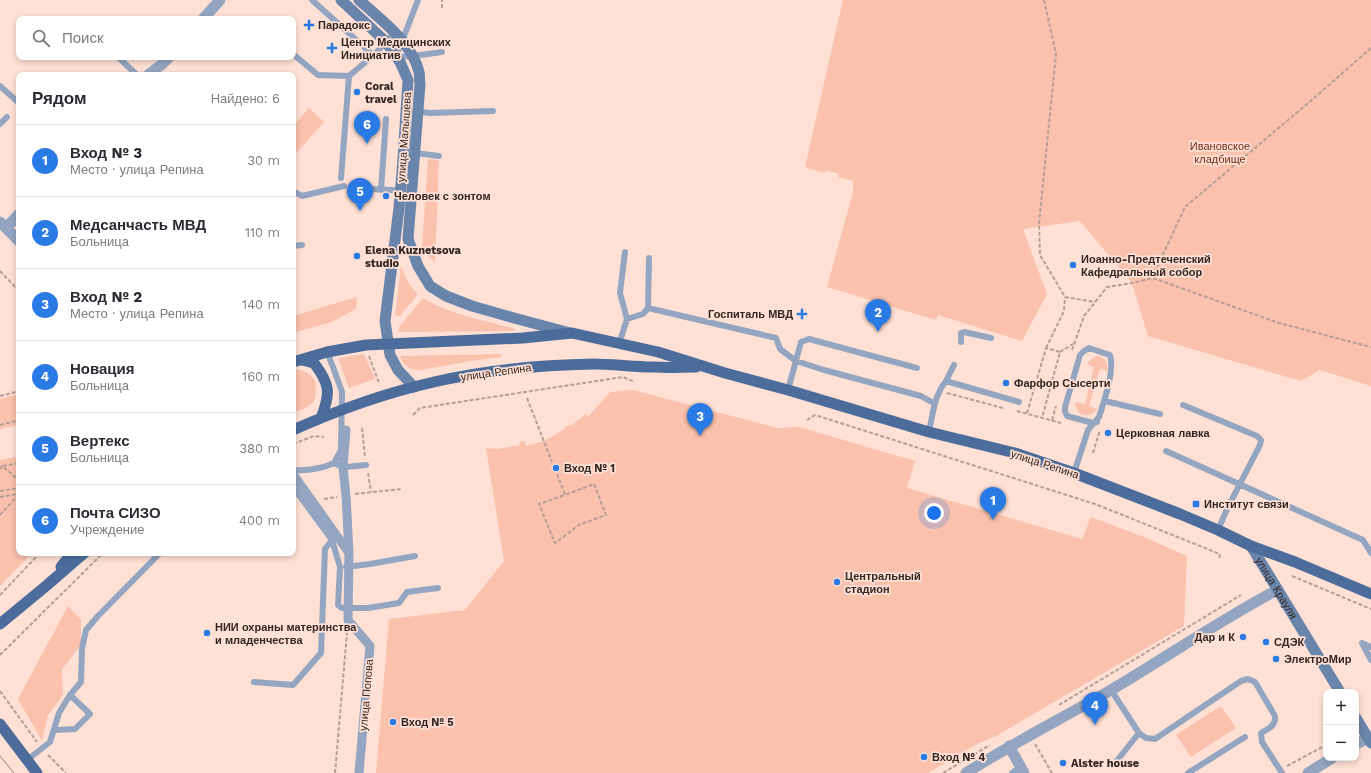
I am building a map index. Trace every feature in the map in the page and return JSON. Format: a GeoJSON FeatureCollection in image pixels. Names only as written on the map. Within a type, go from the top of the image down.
{"type":"FeatureCollection","features":[{"type":"Feature","properties":{"kind":"main road","name":"улица Малышева"},"geometry":{"type":"LineString","coordinates":[[341,0],[386,42],[400,62],[408,80],[400,190],[385,321],[390,355],[398,370],[414,387]]}},
{"type":"Feature","properties":{"kind":"main road","name":"улица Малышева"},"geometry":{"type":"LineString","coordinates":[[359,0],[395,32],[413,56],[419,72],[420,84],[411,203]]}},
{"type":"Feature","properties":{"kind":"main road","name":"улица Репина"},"geometry":{"type":"LineString","coordinates":[[411,203],[408,239],[418,266],[430,286],[446,296],[472,306],[572,333],[658,352],[744,379],[788,390],[929,432],[1015,453],[1074,473],[1218,530],[1251,546],[1295,562],[1371,594]]}},
{"type":"Feature","properties":{"kind":"main road","name":"улица Репина"},"geometry":{"type":"LineString","coordinates":[[297,361],[327,352],[366,345],[541,337],[572,333]]}},
{"type":"Feature","properties":{"kind":"main road"},"geometry":{"type":"LineString","coordinates":[[297,361],[314,363],[324,376],[327,386],[327,403],[321,418]]}},
{"type":"Feature","properties":{"kind":"main road","name":"улица Репина"},"geometry":{"type":"LineString","coordinates":[[296,429],[375,398],[414,387],[478,374],[536,367],[594,364],[654,367],[707,367]]}},
{"type":"Feature","properties":{"kind":"main road","name":"улица Крауля"},"geometry":{"type":"LineString","coordinates":[[1251,546],[1338,689]]}},
{"type":"Feature","properties":{"kind":"main road"},"geometry":{"type":"LineString","coordinates":[[46,586],[70,556]]}},
{"type":"Feature","properties":{"kind":"main road"},"geometry":{"type":"LineString","coordinates":[[0,624],[81,556]]}},
{"type":"Feature","properties":{"kind":"main road"},"geometry":{"type":"LineString","coordinates":[[1359,722],[1370,739]]}},
{"type":"Feature","properties":{"kind":"main road"},"geometry":{"type":"LineString","coordinates":[[0,724],[37,773]]}},
{"type":"Feature","properties":{"kind":"street"},"geometry":{"type":"LineString","coordinates":[[206,16],[220,0]]}},
{"type":"Feature","properties":{"kind":"street"},"geometry":{"type":"LineString","coordinates":[[152,72],[166,60]]}},
{"type":"Feature","properties":{"kind":"street"},"geometry":{"type":"LineString","coordinates":[[16,216],[3,225],[16,238]]}},
{"type":"Feature","properties":{"kind":"street"},"geometry":{"type":"LineString","coordinates":[[346,430],[338,465],[346,496],[350,552],[345,567],[349,608],[348,620]]}},
{"type":"Feature","properties":{"kind":"street"},"geometry":{"type":"LineString","coordinates":[[296,478],[350,552]]}},
{"type":"Feature","properties":{"kind":"street"},"geometry":{"type":"LineString","coordinates":[[966,773],[1009,746],[1111,690],[1248,605],[1277,590]]}},
{"type":"Feature","properties":{"kind":"street","name":"улица Попова"},"geometry":{"type":"LineString","coordinates":[[348,620],[370,646],[360,773]]}},
{"type":"Feature","properties":{"kind":"street"},"geometry":{"type":"LineString","coordinates":[[1359,743],[1370,739]]}},
{"type":"Feature","properties":{"kind":"street"},"geometry":{"type":"LineString","coordinates":[[1009,746],[1019,771]]}},
{"type":"Feature","properties":{"kind":"street"},"geometry":{"type":"LineString","coordinates":[[1308,773],[1327,761]]}},
{"type":"Feature","properties":{"kind":"lane"},"geometry":{"type":"LineString","coordinates":[[312,0],[374,56]]}},
{"type":"Feature","properties":{"kind":"lane"},"geometry":{"type":"LineString","coordinates":[[418,0],[396,57],[442,52]]}},
{"type":"Feature","properties":{"kind":"lane"},"geometry":{"type":"LineString","coordinates":[[296,57],[318,75],[349,76],[374,56],[395,32]]}},
{"type":"Feature","properties":{"kind":"lane"},"geometry":{"type":"LineString","coordinates":[[121,60],[134,72]]}},
{"type":"Feature","properties":{"kind":"lane"},"geometry":{"type":"LineString","coordinates":[[341,178],[349,76]]}},
{"type":"Feature","properties":{"kind":"lane"},"geometry":{"type":"LineString","coordinates":[[0,86],[16,100]]}},
{"type":"Feature","properties":{"kind":"lane"},"geometry":{"type":"LineString","coordinates":[[406,110],[430,112],[492,111]]}},
{"type":"Feature","properties":{"kind":"lane"},"geometry":{"type":"LineString","coordinates":[[0,124],[7,117]]}},
{"type":"Feature","properties":{"kind":"lane"},"geometry":{"type":"LineString","coordinates":[[381,190],[386,119]]}},
{"type":"Feature","properties":{"kind":"lane"},"geometry":{"type":"LineString","coordinates":[[415,153],[439,156]]}},
{"type":"Feature","properties":{"kind":"lane"},"geometry":{"type":"LineString","coordinates":[[296,193],[302,196],[344,186]]}},
{"type":"Feature","properties":{"kind":"lane"},"geometry":{"type":"LineString","coordinates":[[370,189],[400,190]]}},
{"type":"Feature","properties":{"kind":"lane"},"geometry":{"type":"LineString","coordinates":[[296,246],[302,245]]}},
{"type":"Feature","properties":{"kind":"lane"},"geometry":{"type":"LineString","coordinates":[[618,344],[626,319],[620,293],[626,252]]}},
{"type":"Feature","properties":{"kind":"lane"},"geometry":{"type":"LineString","coordinates":[[626,319],[643,314],[648,308],[648,258]]}},
{"type":"Feature","properties":{"kind":"lane"},"geometry":{"type":"LineString","coordinates":[[648,308],[776,338],[780,349],[796,361],[921,396],[935,404]]}},
{"type":"Feature","properties":{"kind":"lane"},"geometry":{"type":"LineString","coordinates":[[961,342],[961,333],[964,332],[991,338]]}},
{"type":"Feature","properties":{"kind":"lane"},"geometry":{"type":"LineString","coordinates":[[788,390],[800,342],[809,339],[917,368]]}},
{"type":"Feature","properties":{"kind":"lane"},"geometry":{"type":"LineString","coordinates":[[1074,473],[1088,430],[1097,422],[1099,417],[1104,401],[1112,361],[1110,355],[1089,348],[1080,355],[1065,411],[1067,416],[1097,422]]}},
{"type":"Feature","properties":{"kind":"lane"},"geometry":{"type":"LineString","coordinates":[[327,352],[342,392],[341,450],[338,465]]}},
{"type":"Feature","properties":{"kind":"lane"},"geometry":{"type":"LineString","coordinates":[[929,432],[939,390],[946,381],[954,365]]}},
{"type":"Feature","properties":{"kind":"lane"},"geometry":{"type":"LineString","coordinates":[[946,381],[1019,402]]}},
{"type":"Feature","properties":{"kind":"lane"},"geometry":{"type":"LineString","coordinates":[[1104,401],[1160,414]]}},
{"type":"Feature","properties":{"kind":"lane"},"geometry":{"type":"LineString","coordinates":[[1183,405],[1257,436],[1261,440],[1260,445],[1227,509],[1218,530]]}},
{"type":"Feature","properties":{"kind":"lane"},"geometry":{"type":"LineString","coordinates":[[1166,451],[1364,540],[1371,553]]}},
{"type":"Feature","properties":{"kind":"lane"},"geometry":{"type":"LineString","coordinates":[[296,470],[309,470],[338,465],[366,465]]}},
{"type":"Feature","properties":{"kind":"lane"},"geometry":{"type":"LineString","coordinates":[[296,491],[332,540],[345,567],[416,556]]}},
{"type":"Feature","properties":{"kind":"lane"},"geometry":{"type":"LineString","coordinates":[[254,682],[293,685],[321,653],[325,549],[332,540]]}},
{"type":"Feature","properties":{"kind":"lane"},"geometry":{"type":"LineString","coordinates":[[27,760],[50,742],[55,730],[59,713],[70,694],[81,682],[82,649],[86,630],[157,556]]}},
{"type":"Feature","properties":{"kind":"lane"},"geometry":{"type":"LineString","coordinates":[[349,608],[368,608],[400,603],[407,592],[438,588]]}},
{"type":"Feature","properties":{"kind":"lane"},"geometry":{"type":"LineString","coordinates":[[1371,647],[1362,643],[1371,660]]}},
{"type":"Feature","properties":{"kind":"lane"},"geometry":{"type":"LineString","coordinates":[[1111,690],[1139,733],[1146,738],[1155,739],[1241,681],[1248,679],[1255,682],[1275,716],[1273,725],[1261,733],[1262,742],[1281,771]]}},
{"type":"Feature","properties":{"kind":"lane"},"geometry":{"type":"LineString","coordinates":[[55,730],[75,729],[90,714],[70,694]]}},
{"type":"Feature","properties":{"kind":"lane"},"geometry":{"type":"LineString","coordinates":[[1115,763],[1139,733]]}},
{"type":"Feature","properties":{"kind":"lane"},"geometry":{"type":"LineString","coordinates":[[1188,773],[1245,737]]}},
{"type":"Feature","properties":{"kind":"path"},"geometry":{"type":"LineString","coordinates":[[442,0],[442,8]]}},
{"type":"Feature","properties":{"kind":"path"},"geometry":{"type":"LineString","coordinates":[[1027,414],[1046,348],[1064,310],[1065,297],[1040,256],[1039,224],[1056,54],[1044,0]]}},
{"type":"Feature","properties":{"kind":"path"},"geometry":{"type":"LineString","coordinates":[[1152,278],[1185,207],[1371,48]]}},
{"type":"Feature","properties":{"kind":"path"},"geometry":{"type":"LineString","coordinates":[[0,272],[16,289]]}},
{"type":"Feature","properties":{"kind":"path"},"geometry":{"type":"LineString","coordinates":[[1065,297],[1095,302],[1107,286],[1132,283],[1152,278],[1279,323],[1371,347]]}},
{"type":"Feature","properties":{"kind":"path"},"geometry":{"type":"LineString","coordinates":[[1042,418],[1060,352],[1074,344]]}},
{"type":"Feature","properties":{"kind":"path"},"geometry":{"type":"LineString","coordinates":[[1046,348],[1060,352]]}},
{"type":"Feature","properties":{"kind":"path"},"geometry":{"type":"LineString","coordinates":[[369,356],[379,383]]}},
{"type":"Feature","properties":{"kind":"path"},"geometry":{"type":"LineString","coordinates":[[413,415],[420,408],[623,377],[635,382]]}},
{"type":"Feature","properties":{"kind":"path"},"geometry":{"type":"LineString","coordinates":[[0,396],[16,392]]}},
{"type":"Feature","properties":{"kind":"path"},"geometry":{"type":"LineString","coordinates":[[942,392],[1004,408]]}},
{"type":"Feature","properties":{"kind":"path"},"geometry":{"type":"LineString","coordinates":[[527,398],[552,462]]}},
{"type":"Feature","properties":{"kind":"path"},"geometry":{"type":"LineString","coordinates":[[1011,410],[1066,424]]}},
{"type":"Feature","properties":{"kind":"path"},"geometry":{"type":"LineString","coordinates":[[807,420],[814,415],[1095,504],[1220,554],[1219,559]]}},
{"type":"Feature","properties":{"kind":"path"},"geometry":{"type":"LineString","coordinates":[[0,425],[16,421]]}},
{"type":"Feature","properties":{"kind":"path"},"geometry":{"type":"LineString","coordinates":[[1088,430],[1099,433]]}},
{"type":"Feature","properties":{"kind":"path"},"geometry":{"type":"LineString","coordinates":[[296,443],[314,436],[324,437]]}},
{"type":"Feature","properties":{"kind":"path"},"geometry":{"type":"LineString","coordinates":[[1,467],[16,464]]}},
{"type":"Feature","properties":{"kind":"path"},"geometry":{"type":"LineString","coordinates":[[1,467],[16,478]]}},
{"type":"Feature","properties":{"kind":"path"},"geometry":{"type":"LineString","coordinates":[[557,474],[565,494]]}},
{"type":"Feature","properties":{"kind":"path"},"geometry":{"type":"LineString","coordinates":[[594,484],[606,515],[579,525],[554,543],[539,504],[565,494],[594,484]]}},
{"type":"Feature","properties":{"kind":"path"},"geometry":{"type":"LineString","coordinates":[[0,491],[16,488]]}},
{"type":"Feature","properties":{"kind":"path"},"geometry":{"type":"LineString","coordinates":[[313,501],[402,489]]}},
{"type":"Feature","properties":{"kind":"path"},"geometry":{"type":"LineString","coordinates":[[0,497],[16,494]]}},
{"type":"Feature","properties":{"kind":"path"},"geometry":{"type":"LineString","coordinates":[[0,515],[16,497]]}},
{"type":"Feature","properties":{"kind":"path"},"geometry":{"type":"LineString","coordinates":[[0,595],[37,556]]}},
{"type":"Feature","properties":{"kind":"path"},"geometry":{"type":"LineString","coordinates":[[0,655],[100,556]]}},
{"type":"Feature","properties":{"kind":"path"},"geometry":{"type":"LineString","coordinates":[[1292,576],[1371,609]]}},
{"type":"Feature","properties":{"kind":"path"},"geometry":{"type":"LineString","coordinates":[[1057,707],[1241,595]]}},
{"type":"Feature","properties":{"kind":"path"},"geometry":{"type":"LineString","coordinates":[[335,773],[348,620]]}},
{"type":"Feature","properties":{"kind":"path"},"geometry":{"type":"LineString","coordinates":[[0,691],[42,749],[66,773]]}},
{"type":"Feature","properties":{"kind":"path"},"geometry":{"type":"LineString","coordinates":[[943,773],[985,746],[991,744]]}},
{"type":"Feature","properties":{"kind":"path"},"geometry":{"type":"LineString","coordinates":[[1036,744],[1052,773]]}},
{"type":"Feature","properties":{"kind":"path"},"geometry":{"type":"LineString","coordinates":[[1281,771],[1323,747]]}},
{"type":"Feature","properties":{"kind":"green space","name":"Ивановское кладбище"},"geometry":{"type":"Polygon","coordinates":[[[843,0],[1371,0],[1371,386],[1320,370],[1301,381],[1148,336],[1132,283],[1080,221],[1023,229],[1047,294],[1022,341],[938,315],[936,320],[827,287],[853,192],[853,181],[838,177],[839,174],[826,170],[825,173],[805,167],[843,0]]]}},
{"type":"Feature","properties":{"kind":"green space"},"geometry":{"type":"Polygon","coordinates":[[[309,108],[324,122],[296,154],[296,123],[309,108]]]}},
{"type":"Feature","properties":{"kind":"green space"},"geometry":{"type":"Polygon","coordinates":[[[428,159],[439,160],[435,262],[427,255],[422,246],[428,159]]]}},
{"type":"Feature","properties":{"kind":"green space"},"geometry":{"type":"Polygon","coordinates":[[[401,266],[412,288],[418,294],[400,316],[395,316],[401,266]]]}},
{"type":"Feature","properties":{"kind":"green space"},"geometry":{"type":"Polygon","coordinates":[[[357,297],[356,309],[332,322],[296,332],[296,315],[357,297]]]}},
{"type":"Feature","properties":{"kind":"green space"},"geometry":{"type":"Polygon","coordinates":[[[423,298],[444,309],[515,329],[514,331],[398,332],[399,327],[423,298]]]}},
{"type":"Feature","properties":{"kind":"green space"},"geometry":{"type":"Polygon","coordinates":[[[364,354],[375,379],[349,388],[338,358],[364,354]]]}},
{"type":"Feature","properties":{"kind":"green space"},"geometry":{"type":"Polygon","coordinates":[[[501,354],[501,357],[421,370],[411,369],[404,364],[400,356],[501,354]]]}},
{"type":"Feature","properties":{"kind":"green space"},"geometry":{"type":"Polygon","coordinates":[[[1098,356],[1103,358],[1106,362],[1107,371],[1100,369],[1089,406],[1097,409],[1091,415],[1083,415],[1077,411],[1075,402],[1085,404],[1094,367],[1087,364],[1098,356]]]}},
{"type":"Feature","properties":{"kind":"green space"},"geometry":{"type":"Polygon","coordinates":[[[296,369],[306,372],[314,379],[316,389],[314,402],[296,412],[296,369]]]}},
{"type":"Feature","properties":{"kind":"green space","name":"Центральный стадион"},"geometry":{"type":"Polygon","coordinates":[[[633,390],[777,428],[799,427],[915,461],[907,488],[1082,539],[1091,517],[1144,537],[1187,556],[1184,626],[996,736],[977,744],[928,773],[376,773],[389,619],[465,610],[504,561],[486,448],[498,449],[520,445],[519,442],[525,441],[526,446],[544,441],[565,429],[564,428],[569,425],[570,426],[586,414],[588,417],[610,392],[633,390]]]}},
{"type":"Feature","properties":{"kind":"green space"},"geometry":{"type":"Polygon","coordinates":[[[16,395],[16,426],[0,429],[0,399],[16,395]]]}},
{"type":"Feature","properties":{"kind":"green space"},"geometry":{"type":"Polygon","coordinates":[[[16,457],[16,556],[29,556],[0,586],[0,460],[16,457]]]}},
{"type":"Feature","properties":{"kind":"green space"},"geometry":{"type":"Polygon","coordinates":[[[68,606],[81,620],[81,645],[62,669],[63,695],[48,715],[42,741],[18,699],[68,606]]]}},
{"type":"Feature","properties":{"kind":"green space"},"geometry":{"type":"Polygon","coordinates":[[[1221,706],[1236,728],[1191,757],[1176,735],[1221,706]]]}},
{"type":"Feature","properties":{"kind":"tram line"},"geometry":{"type":"LineString","coordinates":[[0,756],[14,773]]}},
{"type":"Feature","properties":{"kind":"place","name":"Парадокс"},"geometry":{"type":"Point","coordinates":[309,25]}},
{"type":"Feature","properties":{"kind":"place","name":"Центр Медицинских Инициатив"},"geometry":{"type":"Point","coordinates":[332,48]}},
{"type":"Feature","properties":{"kind":"place","name":"Coral travel"},"geometry":{"type":"Point","coordinates":[357,92]}},
{"type":"Feature","properties":{"kind":"place","name":"Почта СИЗО"},"geometry":{"type":"Point","coordinates":[367,144]}},
{"type":"Feature","properties":{"kind":"place","name":"Человек с зонтом"},"geometry":{"type":"Point","coordinates":[386,196]}},
{"type":"Feature","properties":{"kind":"place","name":"Вертекс"},"geometry":{"type":"Point","coordinates":[360,211]}},
{"type":"Feature","properties":{"kind":"place","name":"Elena Kuznetsova studio"},"geometry":{"type":"Point","coordinates":[357,256]}},
{"type":"Feature","properties":{"kind":"place","name":"Иоанно-Предтеченский Кафедральный собор"},"geometry":{"type":"Point","coordinates":[1073,265]}},
{"type":"Feature","properties":{"kind":"place","name":"Госпиталь МВД"},"geometry":{"type":"Point","coordinates":[802,314]}},
{"type":"Feature","properties":{"kind":"place","name":"Медсанчасть МВД"},"geometry":{"type":"Point","coordinates":[878,332]}},
{"type":"Feature","properties":{"kind":"place","name":"Фарфор Сысерти"},"geometry":{"type":"Point","coordinates":[1006,383]}},
{"type":"Feature","properties":{"kind":"place","name":"Церковная лавка"},"geometry":{"type":"Point","coordinates":[1108,433]}},
{"type":"Feature","properties":{"kind":"place","name":"Вход № 2"},"geometry":{"type":"Point","coordinates":[700,436]}},
{"type":"Feature","properties":{"kind":"place","name":"Вход № 1"},"geometry":{"type":"Point","coordinates":[556,468]}},
{"type":"Feature","properties":{"kind":"place","name":"Институт связи"},"geometry":{"type":"Point","coordinates":[1196,504]}},
{"type":"Feature","properties":{"kind":"place","name":"Вход № 3"},"geometry":{"type":"Point","coordinates":[993,520]}},
{"type":"Feature","properties":{"kind":"place","name":"Центральный стадион"},"geometry":{"type":"Point","coordinates":[837,582]}},
{"type":"Feature","properties":{"kind":"place","name":"НИИ охраны материнства и младенчества"},"geometry":{"type":"Point","coordinates":[207,633]}},
{"type":"Feature","properties":{"kind":"place","name":"Дар и К"},"geometry":{"type":"Point","coordinates":[1243,637]}},
{"type":"Feature","properties":{"kind":"place","name":"СДЭК"},"geometry":{"type":"Point","coordinates":[1266,642]}},
{"type":"Feature","properties":{"kind":"place","name":"ЭлектроМир"},"geometry":{"type":"Point","coordinates":[1276,659]}},
{"type":"Feature","properties":{"kind":"place","name":"Вход № 5"},"geometry":{"type":"Point","coordinates":[393,722]}},
{"type":"Feature","properties":{"kind":"place","name":"Новация"},"geometry":{"type":"Point","coordinates":[1095,725]}},
{"type":"Feature","properties":{"kind":"place","name":"Вход № 4"},"geometry":{"type":"Point","coordinates":[924,757]}},
{"type":"Feature","properties":{"kind":"place","name":"Alster house"},"geometry":{"type":"Point","coordinates":[1063,763]}}]}
